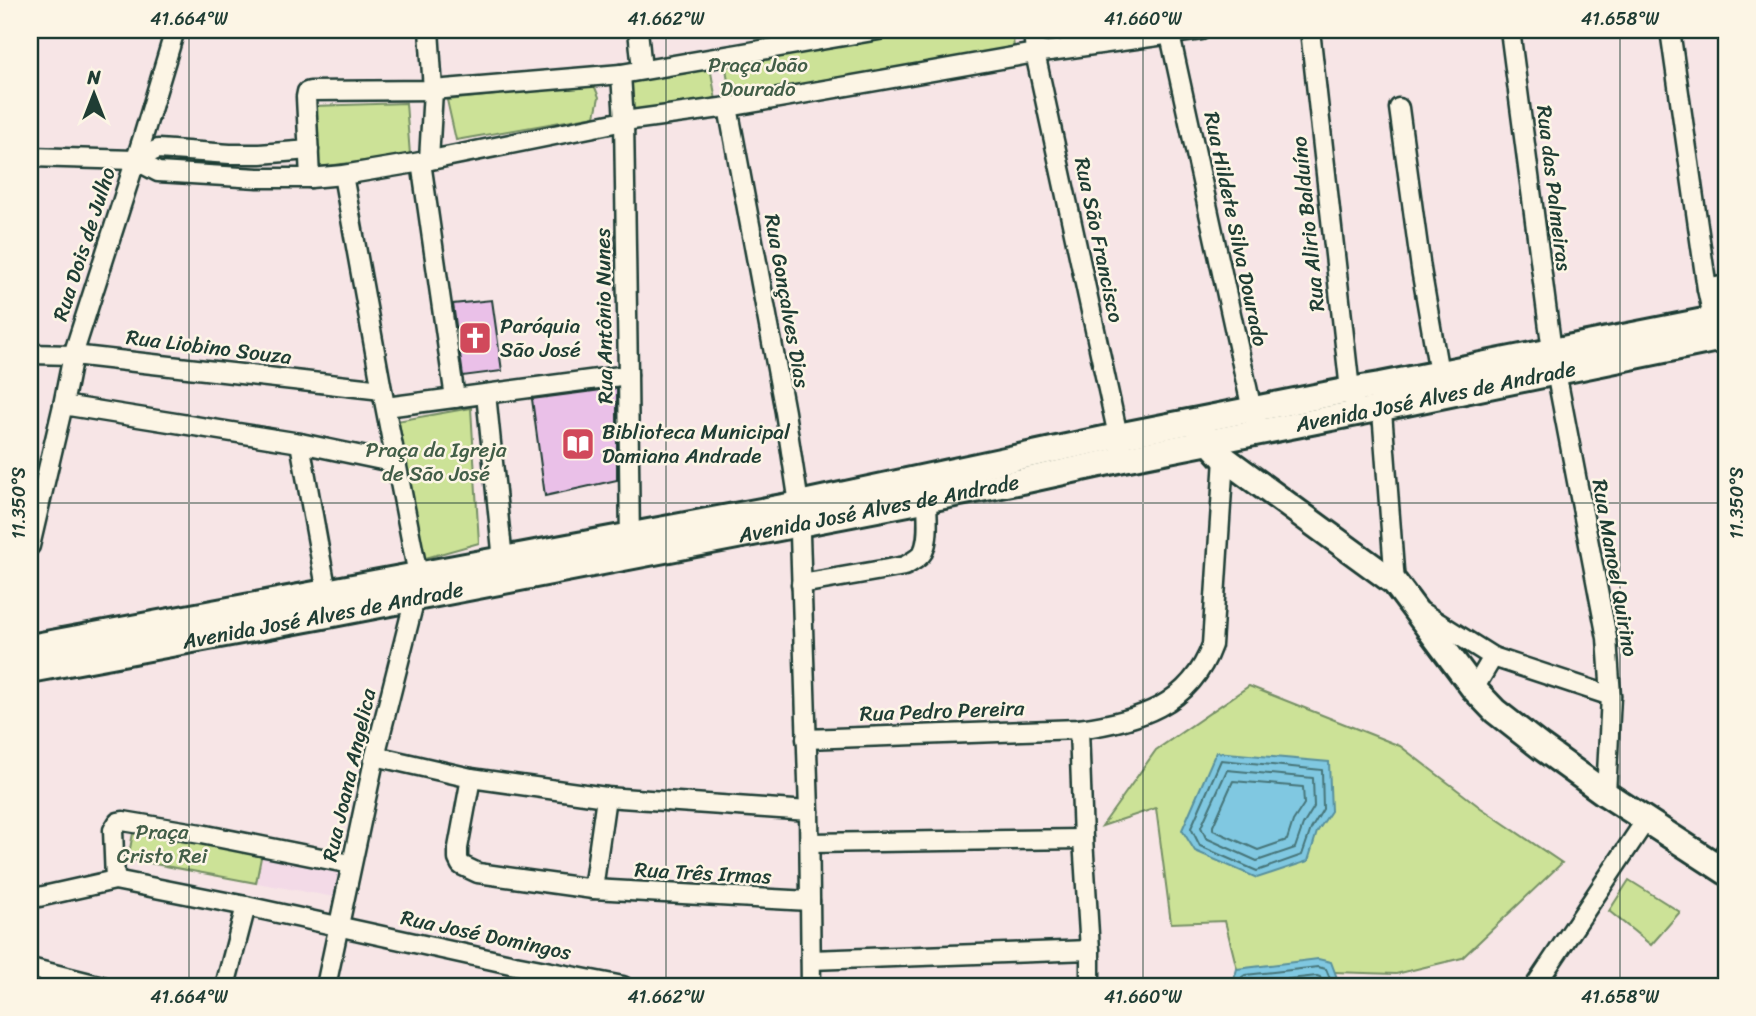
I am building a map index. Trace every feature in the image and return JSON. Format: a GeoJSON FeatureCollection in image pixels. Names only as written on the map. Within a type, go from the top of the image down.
{"type":"FeatureCollection","features":[{"type":"Feature","properties":{"kind":"main road","name":"Avenida José Alves de Andrade"},"geometry":{"type":"LineString","coordinates":[[800,514],[927,499],[1120,448],[1193,422],[1255,421],[1374,402],[1554,361],[1721,328]]}},
{"type":"Feature","properties":{"kind":"main road","name":"Avenida José Alves de Andrade"},"geometry":{"type":"LineString","coordinates":[[1374,402],[1439,373],[1554,361]]}},
{"type":"Feature","properties":{"kind":"main road","name":"Avenida José Alves de Andrade"},"geometry":{"type":"LineString","coordinates":[[30,670],[417,586],[800,514],[1120,448],[1216,450],[1255,421],[1350,390],[1374,402]]}},
{"type":"Feature","properties":{"kind":"main road"},"geometry":{"type":"LineString","coordinates":[[1193,422],[1216,450],[1395,583],[1474,689],[1495,711],[1606,794],[1724,864]]}},
{"type":"Feature","properties":{"kind":"main road","name":"Avenida José Alves de Andrade"},"geometry":{"type":"LineString","coordinates":[[30,647],[327,593],[417,586]]}},
{"type":"Feature","properties":{"kind":"street","name":"Rua Dois de Julho"},"geometry":{"type":"LineString","coordinates":[[30,546],[73,355],[175,30]]}},
{"type":"Feature","properties":{"kind":"street"},"geometry":{"type":"LineString","coordinates":[[429,30],[433,90],[425,161],[455,398]]}},
{"type":"Feature","properties":{"kind":"street"},"geometry":{"type":"LineString","coordinates":[[638,30],[642,70]]}},
{"type":"Feature","properties":{"kind":"street"},"geometry":{"type":"LineString","coordinates":[[310,178],[306,97],[310,91],[433,90],[621,74],[879,30]]}},
{"type":"Feature","properties":{"kind":"street","name":"Rua São Francisco"},"geometry":{"type":"LineString","coordinates":[[1032,30],[1120,448]]}},
{"type":"Feature","properties":{"kind":"street"},"geometry":{"type":"LineString","coordinates":[[30,157],[135,160],[158,172],[258,178],[343,175],[624,121],[728,107],[1035,53],[1200,30]]}},
{"type":"Feature","properties":{"kind":"street","name":"Rua Alirio Balduíno"},"geometry":{"type":"LineString","coordinates":[[1310,30],[1350,390]]}},
{"type":"Feature","properties":{"kind":"street","name":"Rua das Palmeiras"},"geometry":{"type":"LineString","coordinates":[[1510,30],[1554,361]]}},
{"type":"Feature","properties":{"kind":"street"},"geometry":{"type":"LineString","coordinates":[[1670,30],[1707,289],[1721,328]]}},
{"type":"Feature","properties":{"kind":"street","name":"Rua Hildete Silva Dourado"},"geometry":{"type":"LineString","coordinates":[[1170,35],[1255,421]]}},
{"type":"Feature","properties":{"kind":"street","name":"Rua Antônio Nunes"},"geometry":{"type":"LineString","coordinates":[[621,74],[624,121],[630,546]]}},
{"type":"Feature","properties":{"kind":"street","name":"Rua Gonçalves Dias"},"geometry":{"type":"LineString","coordinates":[[728,107],[785,412],[800,514]]}},
{"type":"Feature","properties":{"kind":"street"},"geometry":{"type":"LineString","coordinates":[[1399,108],[1421,270],[1439,373]]}},
{"type":"Feature","properties":{"kind":"street"},"geometry":{"type":"LineString","coordinates":[[135,160],[158,149],[230,154],[309,150]]}},
{"type":"Feature","properties":{"kind":"street"},"geometry":{"type":"LineString","coordinates":[[258,178],[260,154]]}},
{"type":"Feature","properties":{"kind":"street"},"geometry":{"type":"LineString","coordinates":[[343,175],[417,586]]}},
{"type":"Feature","properties":{"kind":"street"},"geometry":{"type":"LineString","coordinates":[[1707,289],[1726,285]]}},
{"type":"Feature","properties":{"kind":"street","name":"Rua Liobino Souza"},"geometry":{"type":"LineString","coordinates":[[30,354],[73,355],[384,399],[455,398],[628,375]]}},
{"type":"Feature","properties":{"kind":"street","name":"Rua Manoel Quirino"},"geometry":{"type":"LineString","coordinates":[[1554,361],[1607,638],[1611,696],[1606,794]]}},
{"type":"Feature","properties":{"kind":"street"},"geometry":{"type":"LineString","coordinates":[[486,394],[504,570]]}},
{"type":"Feature","properties":{"kind":"street"},"geometry":{"type":"LineString","coordinates":[[1374,402],[1395,583]]}},
{"type":"Feature","properties":{"kind":"street"},"geometry":{"type":"LineString","coordinates":[[63,405],[300,443],[396,463]]}},
{"type":"Feature","properties":{"kind":"street"},"geometry":{"type":"LineString","coordinates":[[300,443],[327,593]]}},
{"type":"Feature","properties":{"kind":"street","name":"Rua Pedro Pereira"},"geometry":{"type":"LineString","coordinates":[[806,739],[1079,729],[1114,724],[1142,716],[1167,702],[1185,688],[1202,667],[1212,645],[1216,450]]}},
{"type":"Feature","properties":{"kind":"street"},"geometry":{"type":"LineString","coordinates":[[801,584],[905,566],[915,560],[923,552],[926,540],[927,499]]}},
{"type":"Feature","properties":{"kind":"street"},"geometry":{"type":"LineString","coordinates":[[800,514],[810,843],[811,986]]}},
{"type":"Feature","properties":{"kind":"street","name":"Rua Joana Angelica"},"geometry":{"type":"LineString","coordinates":[[326,986],[375,756],[417,586]]}},
{"type":"Feature","properties":{"kind":"street"},"geometry":{"type":"LineString","coordinates":[[1411,605],[1493,657],[1611,696]]}},
{"type":"Feature","properties":{"kind":"street"},"geometry":{"type":"LineString","coordinates":[[1474,689],[1493,657]]}},
{"type":"Feature","properties":{"kind":"street"},"geometry":{"type":"LineString","coordinates":[[1079,729],[1090,986]]}},
{"type":"Feature","properties":{"kind":"street"},"geometry":{"type":"LineString","coordinates":[[375,756],[471,778],[606,797],[809,811]]}},
{"type":"Feature","properties":{"kind":"street","name":"Rua Três Irmas"},"geometry":{"type":"LineString","coordinates":[[471,778],[458,859],[461,865],[478,873],[593,889],[810,901]]}},
{"type":"Feature","properties":{"kind":"street"},"geometry":{"type":"LineString","coordinates":[[593,889],[606,797]]}},
{"type":"Feature","properties":{"kind":"street"},"geometry":{"type":"LineString","coordinates":[[1535,986],[1646,820]]}},
{"type":"Feature","properties":{"kind":"street"},"geometry":{"type":"LineString","coordinates":[[115,880],[113,830],[118,822],[129,821],[351,864]]}},
{"type":"Feature","properties":{"kind":"street"},"geometry":{"type":"LineString","coordinates":[[810,843],[1083,839]]}},
{"type":"Feature","properties":{"kind":"street"},"geometry":{"type":"LineString","coordinates":[[30,899],[115,880],[246,905],[339,927]]}},
{"type":"Feature","properties":{"kind":"street"},"geometry":{"type":"LineString","coordinates":[[225,986],[246,905]]}},
{"type":"Feature","properties":{"kind":"street","name":"Rua José Domingos"},"geometry":{"type":"LineString","coordinates":[[339,927],[623,986]]}},
{"type":"Feature","properties":{"kind":"street"},"geometry":{"type":"LineString","coordinates":[[811,960],[1090,950]]}},
{"type":"Feature","properties":{"kind":"street"},"geometry":{"type":"LineString","coordinates":[[30,968],[102,986]]}},
{"type":"Feature","properties":{"kind":"shaded area"},"geometry":{"type":"Polygon","coordinates":[[[196,829],[347,857],[340,898],[186,870],[196,829]]]}},
{"type":"Feature","properties":{"kind":"green space","name":"Praça João Dourado"},"geometry":{"type":"Polygon","coordinates":[[[915,30],[1012,30],[1015,56],[731,104],[725,60],[915,30]]]}},
{"type":"Feature","properties":{"kind":"green space"},"geometry":{"type":"Polygon","coordinates":[[[1043,30],[1158,30],[1049,50],[1043,30]]]}},
{"type":"Feature","properties":{"kind":"green space","name":"Praça João Dourado"},"geometry":{"type":"Polygon","coordinates":[[[709,61],[717,106],[615,125],[613,76],[709,61]]]}},
{"type":"Feature","properties":{"kind":"green space"},"geometry":{"type":"Polygon","coordinates":[[[594,85],[599,97],[595,116],[456,140],[447,100],[594,85]]]}},
{"type":"Feature","properties":{"kind":"green space"},"geometry":{"type":"Polygon","coordinates":[[[406,103],[410,155],[312,168],[313,106],[406,103]]]}},
{"type":"Feature","properties":{"kind":"green space","name":"Praça da Igreja de São José"},"geometry":{"type":"Polygon","coordinates":[[[471,408],[479,543],[415,561],[391,422],[471,408]]]}},
{"type":"Feature","properties":{"kind":"green space"},"geometry":{"type":"Polygon","coordinates":[[[1249,686],[1400,746],[1481,808],[1562,863],[1462,958],[1396,974],[1237,969],[1225,921],[1171,923],[1156,808],[1102,826],[1156,750],[1249,686]]]}},
{"type":"Feature","properties":{"kind":"green space","name":"Praça Cristo Rei"},"geometry":{"type":"Polygon","coordinates":[[[136,818],[264,842],[256,883],[128,859],[136,818]]]}},
{"type":"Feature","properties":{"kind":"green space"},"geometry":{"type":"Polygon","coordinates":[[[1629,880],[1680,912],[1651,945],[1609,911],[1629,880]]]}},
{"type":"Feature","properties":{"kind":"water"},"geometry":{"type":"Polygon","coordinates":[[[1216,752],[1329,762],[1331,811],[1317,832],[1308,861],[1257,878],[1195,851],[1182,830],[1216,752]]]}},
{"type":"Feature","properties":{"kind":"water"},"geometry":{"type":"Polygon","coordinates":[[[1318,959],[1331,962],[1340,986],[1232,986],[1237,969],[1318,959]]]}},
{"type":"Feature","properties":{"kind":"building","name":"Paróquia São José"},"geometry":{"type":"Polygon","coordinates":[[[492,300],[502,371],[463,376],[453,304],[492,300]]]}},
{"type":"Feature","properties":{"kind":"building","name":"Biblioteca Municipal Damiana Andrade"},"geometry":{"type":"Polygon","coordinates":[[[617,388],[617,480],[545,496],[532,399],[617,388]]]}},
{"type":"Feature","properties":{"kind":"place","name":"Paróquia São José"},"geometry":{"type":"Point","coordinates":[475,338]}},
{"type":"Feature","properties":{"kind":"place","name":"Biblioteca Municipal Damiana Andrade"},"geometry":{"type":"Point","coordinates":[578,444]}}]}
